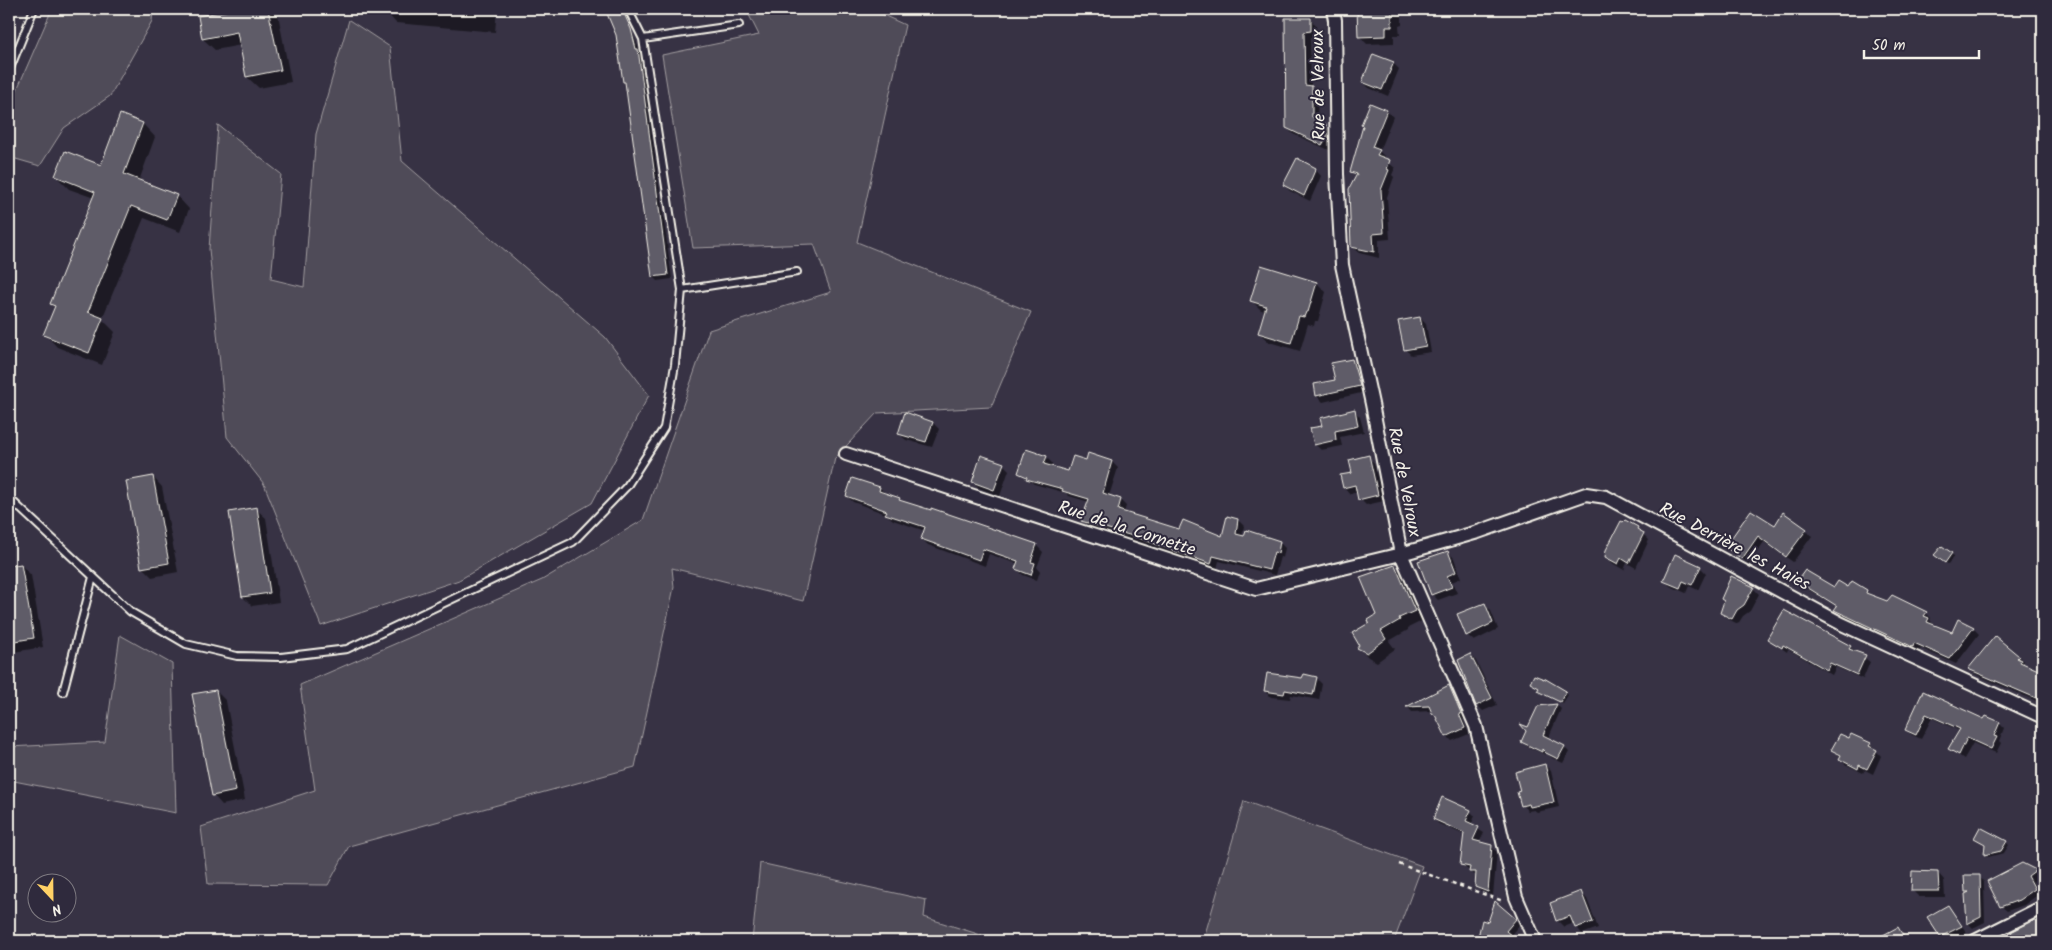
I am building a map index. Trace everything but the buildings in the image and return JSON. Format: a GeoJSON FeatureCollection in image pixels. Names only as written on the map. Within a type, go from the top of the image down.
{"type":"FeatureCollection","features":[{"type":"Feature","properties":{"kind":"street","name":"Rue de Velroux"},"geometry":{"type":"LineString","coordinates":[[1333,9],[1337,174],[1342,265],[1372,404],[1401,554],[1476,726],[1512,878],[1521,908],[1535,941]]}},
{"type":"Feature","properties":{"kind":"street","name":"Rue de la Cornette"},"geometry":{"type":"LineString","coordinates":[[846,454],[1256,589],[1401,554]]}},
{"type":"Feature","properties":{"kind":"street","name":"Rue Derrière les Haies"},"geometry":{"type":"LineString","coordinates":[[1401,554],[1478,532],[1586,494],[1606,497],[1842,624],[2043,717]]}},
{"type":"Feature","properties":{"kind":"street"},"geometry":{"type":"LineString","coordinates":[[1975,941],[2043,907]]}},
{"type":"Feature","properties":{"kind":"lane"},"geometry":{"type":"LineString","coordinates":[[9,71],[34,9]]}},
{"type":"Feature","properties":{"kind":"lane"},"geometry":{"type":"LineString","coordinates":[[9,498],[131,612],[186,644],[237,656],[281,657],[347,649],[572,542],[627,486],[664,428],[675,365],[682,290],[643,39],[628,9]]}},
{"type":"Feature","properties":{"kind":"lane"},"geometry":{"type":"LineString","coordinates":[[643,39],[739,25]]}},
{"type":"Feature","properties":{"kind":"lane"},"geometry":{"type":"LineString","coordinates":[[682,290],[797,272]]}},
{"type":"Feature","properties":{"kind":"lane"},"geometry":{"type":"LineString","coordinates":[[63,692],[93,577]]}},
{"type":"Feature","properties":{"kind":"path"},"geometry":{"type":"LineString","coordinates":[[1399,864],[1521,908]]}},
{"type":"Feature","properties":{"kind":"shaded area"},"geometry":{"type":"Polygon","coordinates":[[[52,9],[153,9],[152,21],[110,96],[64,128],[40,166],[9,157],[9,108],[52,9]]]}},
{"type":"Feature","properties":{"kind":"shaded area"},"geometry":{"type":"Polygon","coordinates":[[[746,9],[870,9],[905,25],[857,242],[1031,312],[991,407],[877,413],[835,458],[803,601],[672,568],[674,587],[635,767],[349,846],[328,885],[208,884],[201,827],[315,790],[300,685],[542,580],[643,520],[709,330],[831,292],[814,244],[693,248],[662,55],[759,35],[746,9]]]}},
{"type":"Feature","properties":{"kind":"shaded area"},"geometry":{"type":"Polygon","coordinates":[[[349,20],[390,47],[402,161],[605,337],[649,395],[592,503],[459,580],[321,626],[264,484],[227,437],[209,249],[218,125],[281,174],[271,279],[304,287],[316,134],[349,20]]]}},
{"type":"Feature","properties":{"kind":"shaded area"},"geometry":{"type":"Polygon","coordinates":[[[120,635],[172,664],[176,813],[9,780],[9,747],[105,742],[120,635]]]}},
{"type":"Feature","properties":{"kind":"shaded area"},"geometry":{"type":"Polygon","coordinates":[[[1244,801],[1422,866],[1394,941],[1203,941],[1244,801]]]}},
{"type":"Feature","properties":{"kind":"shaded area"},"geometry":{"type":"Polygon","coordinates":[[[760,863],[926,900],[924,917],[1000,941],[752,941],[760,863]]]}}]}
